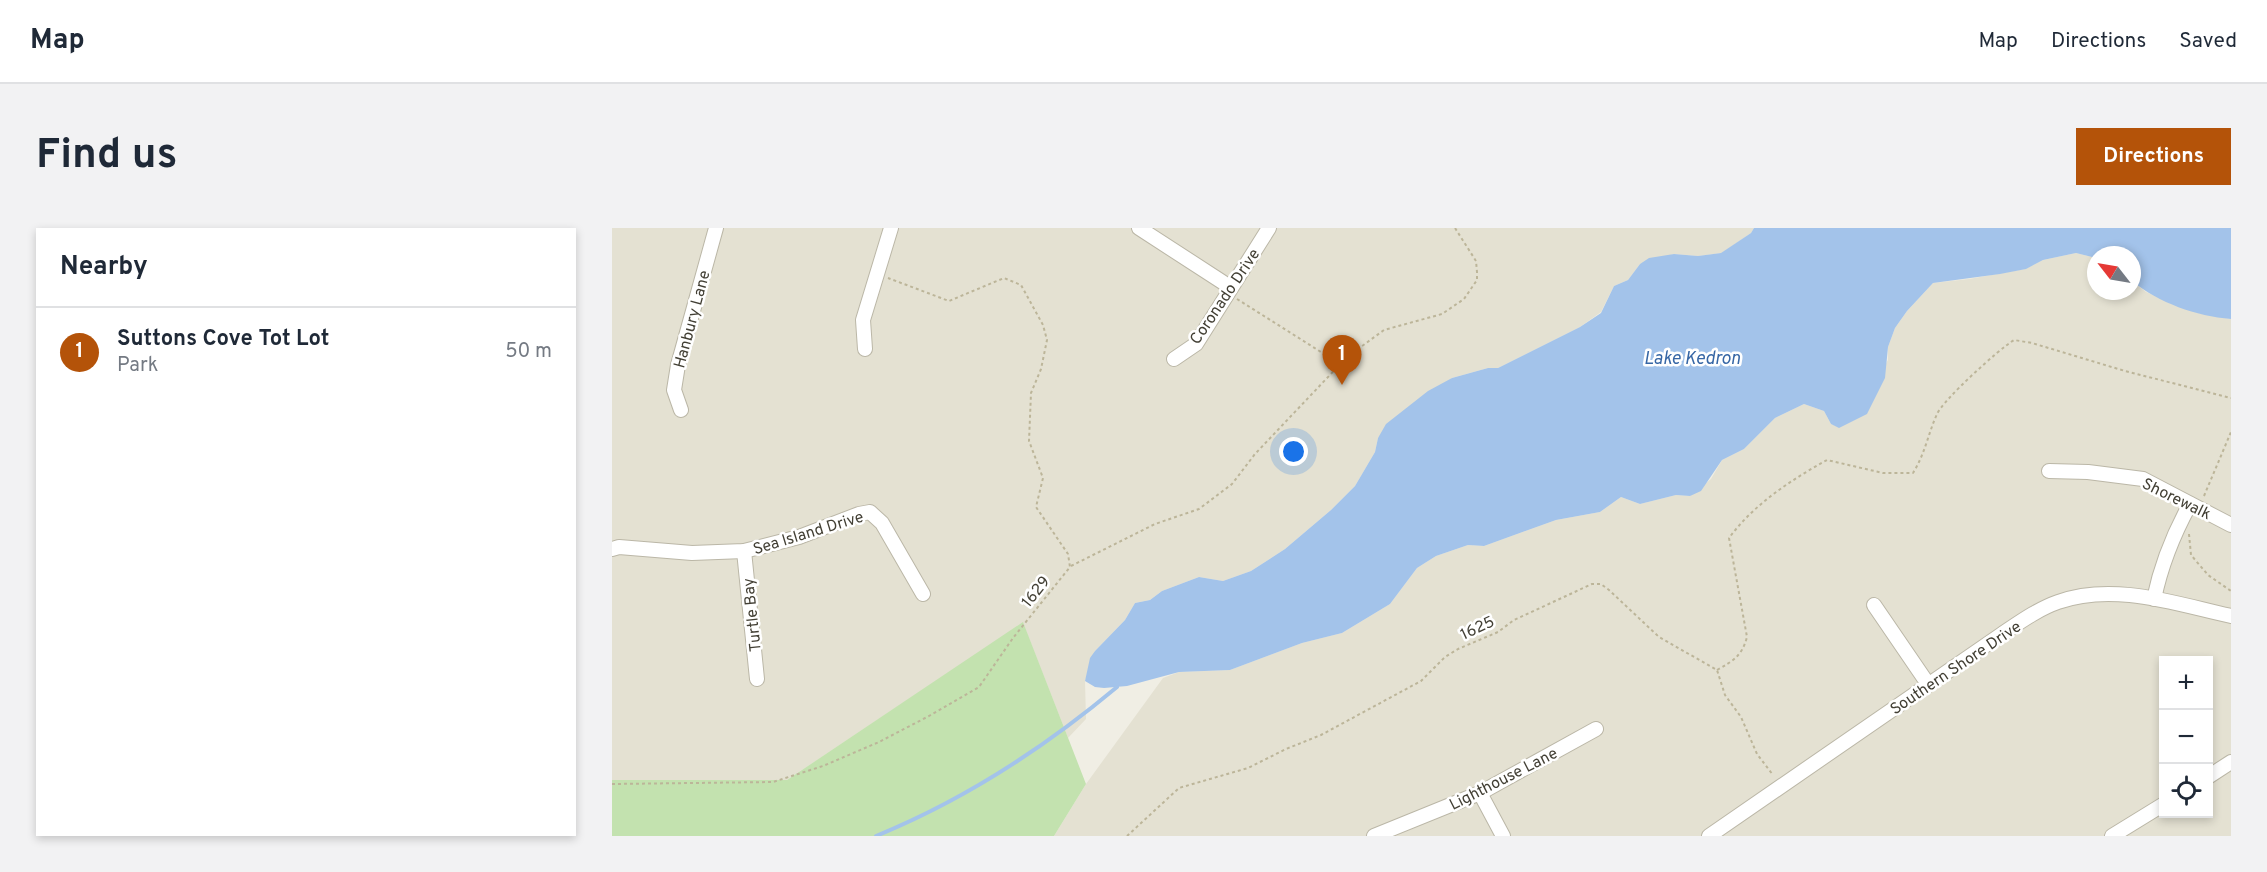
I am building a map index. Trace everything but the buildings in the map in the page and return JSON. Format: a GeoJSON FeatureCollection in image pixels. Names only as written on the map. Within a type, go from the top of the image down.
{"type":"FeatureCollection","features":[{"type":"Feature","properties":{"kind":"street","name":"Hanbury Lane"},"geometry":{"type":"LineString","coordinates":[[681,410],[674,390],[678,365],[716,228]]}},
{"type":"Feature","properties":{"kind":"street"},"geometry":{"type":"LineString","coordinates":[[865,349],[863,320],[891,228]]}},
{"type":"Feature","properties":{"kind":"street"},"geometry":{"type":"LineString","coordinates":[[1139,228],[1228,290]]}},
{"type":"Feature","properties":{"kind":"street","name":"Coronado Drive"},"geometry":{"type":"LineString","coordinates":[[1174,359],[1196,344],[1269,228]]}},
{"type":"Feature","properties":{"kind":"street","name":"Shorewalk"},"geometry":{"type":"LineString","coordinates":[[2049,471],[2088,472],[2143,479],[2231,525]]}},
{"type":"Feature","properties":{"kind":"street"},"geometry":{"type":"LineString","coordinates":[[2154,599],[2162,564],[2171,539],[2194,506]]}},
{"type":"Feature","properties":{"kind":"street","name":"Sea Island Drive"},"geometry":{"type":"LineString","coordinates":[[612,549],[619,547],[692,553],[744,551],[800,537],[859,514],[870,512],[882,523],[923,594]]}},
{"type":"Feature","properties":{"kind":"street","name":"Turtle Bay"},"geometry":{"type":"LineString","coordinates":[[744,551],[758,679]]}},
{"type":"Feature","properties":{"kind":"street","name":"Southern Shore Drive"},"geometry":{"type":"LineString","coordinates":[[1709,836],[1928,684],[2041,609],[2056,602],[2092,594],[2117,594],[2154,599],[2231,616]]}},
{"type":"Feature","properties":{"kind":"street"},"geometry":{"type":"LineString","coordinates":[[1874,605],[1928,684]]}},
{"type":"Feature","properties":{"kind":"street","name":"Lighthouse Lane"},"geometry":{"type":"LineString","coordinates":[[1374,836],[1480,793],[1596,729]]}},
{"type":"Feature","properties":{"kind":"street"},"geometry":{"type":"LineString","coordinates":[[2213,774],[2231,762]]}},
{"type":"Feature","properties":{"kind":"street"},"geometry":{"type":"LineString","coordinates":[[1480,793],[1503,836]]}},
{"type":"Feature","properties":{"kind":"street"},"geometry":{"type":"LineString","coordinates":[[2112,836],[2159,807]]}},
{"type":"Feature","properties":{"kind":"path"},"geometry":{"type":"LineString","coordinates":[[1070,567],[1155,524],[1199,509],[1232,484],[1255,454],[1340,364],[1384,330],[1442,314],[1464,299],[1477,280],[1478,272],[1476,261],[1455,228]]}},
{"type":"Feature","properties":{"kind":"path","name":"1629"},"geometry":{"type":"LineString","coordinates":[[612,784],[773,782],[823,766],[879,742],[979,687],[1013,638],[1070,567],[1065,549],[1036,507],[1042,478],[1029,441],[1032,393],[1041,369],[1047,340],[1043,325],[1021,285],[1004,278],[949,301],[877,274]]}},
{"type":"Feature","properties":{"kind":"path"},"geometry":{"type":"LineString","coordinates":[[1228,290],[1340,364]]}},
{"type":"Feature","properties":{"kind":"path"},"geometry":{"type":"LineString","coordinates":[[1781,786],[1757,754],[1741,717],[1725,695],[1717,670],[1736,660],[1744,650],[1747,637],[1729,538],[1741,522],[1794,478],[1827,460],[1854,464],[1883,473],[1912,473],[1924,452],[1938,411],[2001,349],[2014,340],[2231,398]]}},
{"type":"Feature","properties":{"kind":"path"},"geometry":{"type":"LineString","coordinates":[[2194,506],[2231,432]]}},
{"type":"Feature","properties":{"kind":"path"},"geometry":{"type":"LineString","coordinates":[[2188,532],[2191,555],[2208,575],[2231,591]]}},
{"type":"Feature","properties":{"kind":"path","name":"1625"},"geometry":{"type":"LineString","coordinates":[[1127,836],[1179,788],[1248,768],[1321,735],[1420,681],[1445,657],[1458,649],[1498,632],[1514,620],[1592,584],[1601,584],[1609,590],[1659,637],[1717,670]]}},
{"type":"Feature","properties":{"kind":"shaded area"},"geometry":{"type":"Polygon","coordinates":[[[612,228],[1754,228],[1751,233],[1722,253],[1698,256],[1674,254],[1640,264],[1628,280],[1614,286],[1601,312],[1580,327],[1498,368],[1488,368],[1452,378],[1378,438],[1375,452],[1355,486],[1331,510],[1285,549],[1251,571],[1223,581],[1199,577],[1162,591],[1150,600],[1135,603],[1125,620],[1095,651],[1085,681],[1086,719],[1068,738],[1023,623],[787,780],[612,780],[612,228]]]}},
{"type":"Feature","properties":{"kind":"shaded area"},"geometry":{"type":"Polygon","coordinates":[[[2076,253],[2087,256],[2087,300],[2141,300],[2141,288],[2186,309],[2231,319],[2231,836],[1054,836],[1086,784],[1163,678],[1179,672],[1230,670],[1302,643],[1342,633],[1390,604],[1417,568],[1436,556],[1468,545],[1484,546],[1556,520],[1600,512],[1621,497],[1640,504],[1676,495],[1690,496],[1711,479],[1722,460],[1744,449],[1775,418],[1804,404],[1824,411],[1831,424],[1839,427],[1854,420],[1888,360],[1888,347],[1895,328],[1933,283],[2025,269],[2043,260],[2076,253]]]}},
{"type":"Feature","properties":{"kind":"green space"},"geometry":{"type":"Polygon","coordinates":[[[1023,622],[1086,784],[1054,836],[612,836],[612,780],[787,780],[1023,622]]]}},
{"type":"Feature","properties":{"kind":"water","name":"Lake Kedron"},"geometry":{"type":"Polygon","coordinates":[[[1754,228],[2231,228],[2231,319],[2205,315],[2178,307],[2141,288],[2141,246],[2087,246],[2087,256],[2076,253],[2043,260],[2026,269],[1933,283],[1895,328],[1888,347],[1885,378],[1867,414],[1839,428],[1831,424],[1824,411],[1804,404],[1775,418],[1744,449],[1722,460],[1701,491],[1690,496],[1676,495],[1640,504],[1621,497],[1600,512],[1556,520],[1484,546],[1468,545],[1436,556],[1417,568],[1390,604],[1342,633],[1302,643],[1230,670],[1179,672],[1127,686],[1104,688],[1095,687],[1085,681],[1090,658],[1125,620],[1135,603],[1150,600],[1162,591],[1199,577],[1223,581],[1251,571],[1285,549],[1355,486],[1375,452],[1378,438],[1386,424],[1428,391],[1452,378],[1488,368],[1498,368],[1580,327],[1601,313],[1614,286],[1628,280],[1640,264],[1649,258],[1674,254],[1698,256],[1721,253],[1751,233],[1754,228]]]}},
{"type":"Feature","properties":{"kind":"waterway"},"geometry":{"type":"LineString","coordinates":[[876,836],[941,806],[1002,771],[1061,731],[1117,687]]}},
{"type":"Feature","properties":{"kind":"place","name":"Suttons Cove Tot Lot"},"geometry":{"type":"Point","coordinates":[1342,385]}}]}
